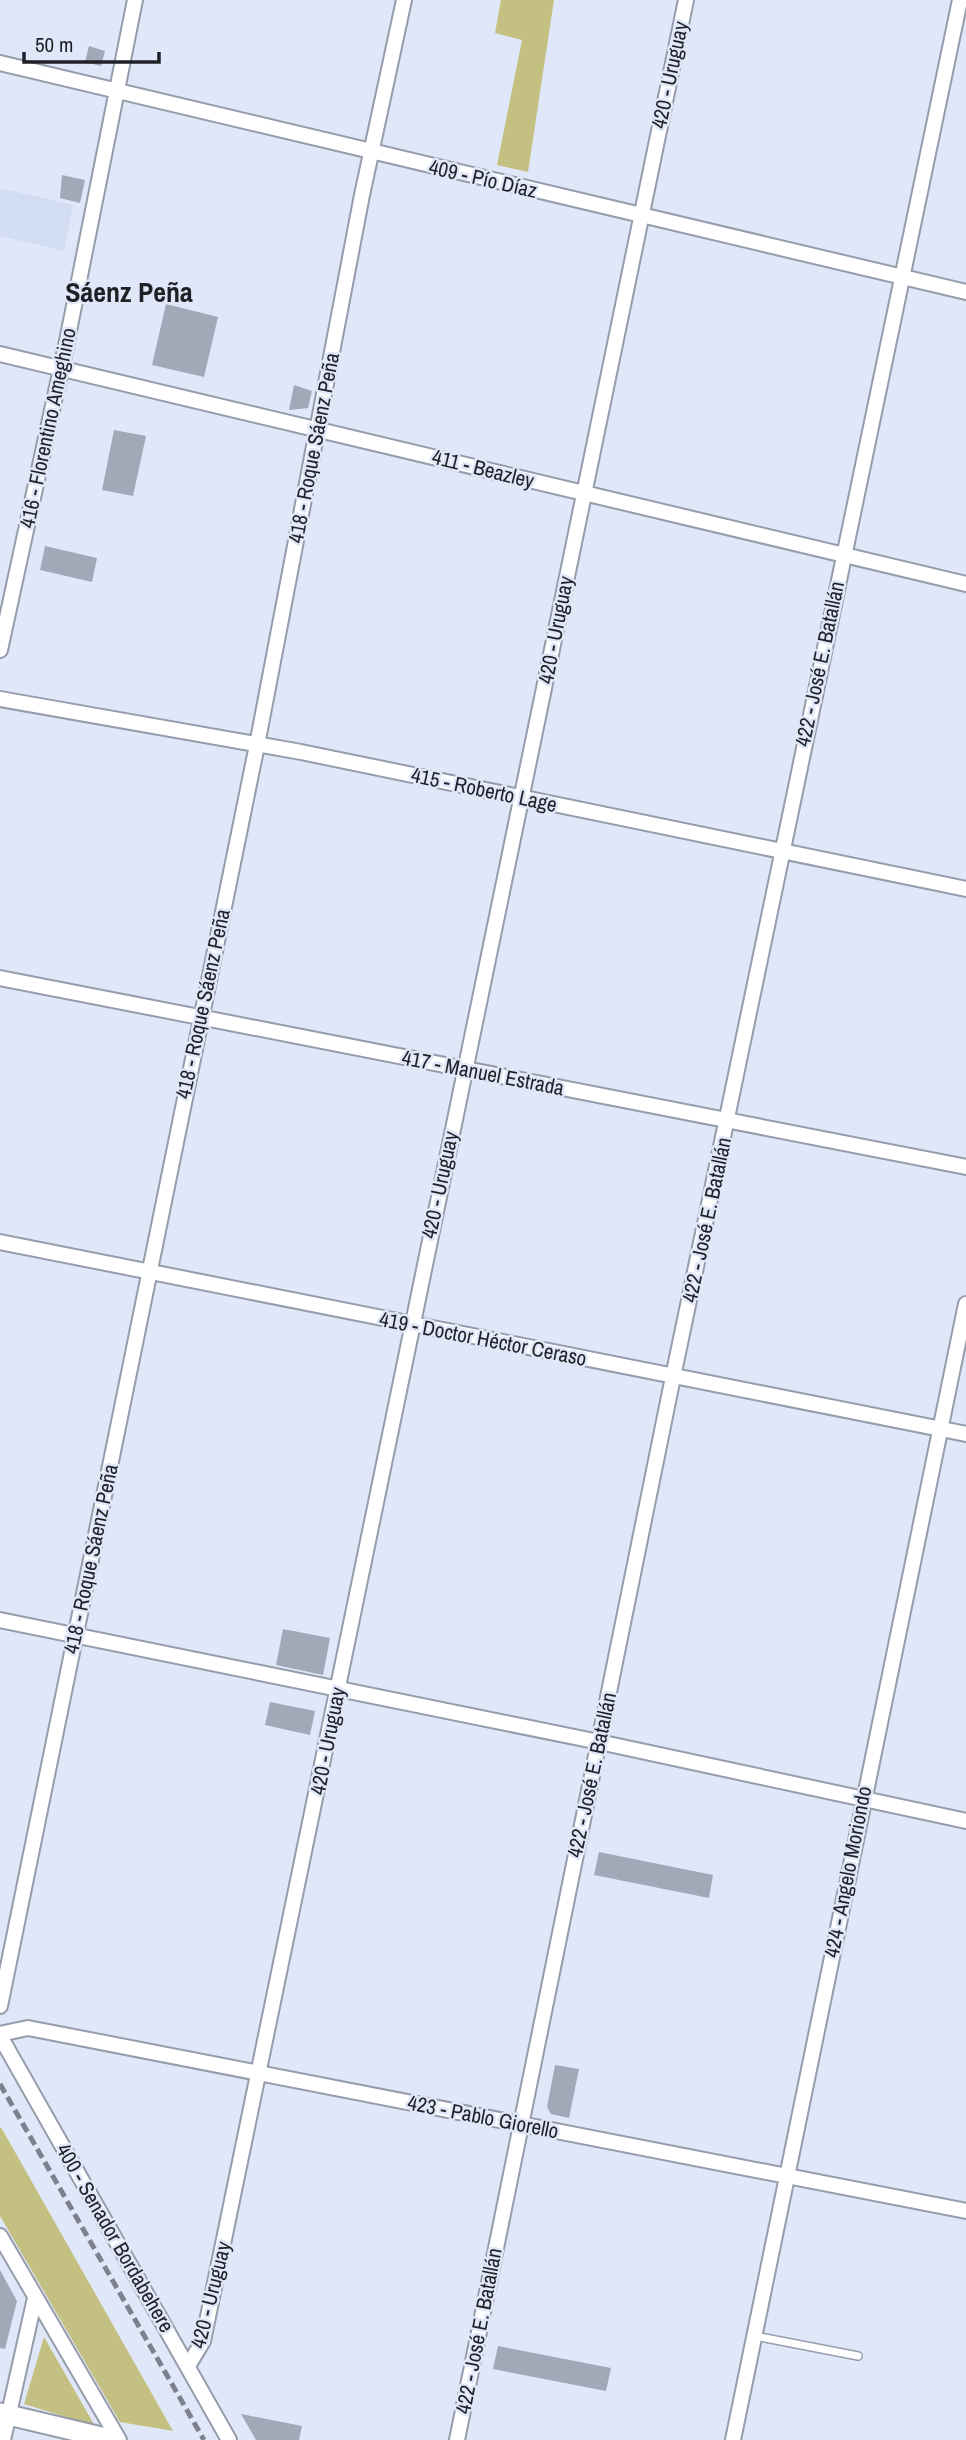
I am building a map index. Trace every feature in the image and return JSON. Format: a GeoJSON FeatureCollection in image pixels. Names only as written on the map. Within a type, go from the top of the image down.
{"type":"FeatureCollection","features":[{"type":"Feature","properties":{"kind":"street","name":"416 - Florentino Ameghino"},"geometry":{"type":"LineString","coordinates":[[0,650],[61,368],[135,0]]}},
{"type":"Feature","properties":{"kind":"street","name":"418 - Roque Sáenz Peña"},"geometry":{"type":"LineString","coordinates":[[0,2006],[199,1019],[257,745],[371,153],[404,0]]}},
{"type":"Feature","properties":{"kind":"street","name":"420 - Uruguay"},"geometry":{"type":"LineString","coordinates":[[188,2366],[203,2341],[261,2073],[411,1324],[522,799],[685,0]]}},
{"type":"Feature","properties":{"kind":"street","name":"422 - José E. Batallán"},"geometry":{"type":"LineString","coordinates":[[457,2440],[673,1377],[960,0]]}},
{"type":"Feature","properties":{"kind":"street","name":"409 - Pío Díaz"},"geometry":{"type":"LineString","coordinates":[[0,63],[966,292]]}},
{"type":"Feature","properties":{"kind":"street","name":"411 - Beazley"},"geometry":{"type":"LineString","coordinates":[[0,354],[966,584]]}},
{"type":"Feature","properties":{"kind":"street","name":"415 - Roberto Lage"},"geometry":{"type":"LineString","coordinates":[[0,699],[257,745],[966,889]]}},
{"type":"Feature","properties":{"kind":"street","name":"417 - Manuel Estrada"},"geometry":{"type":"LineString","coordinates":[[0,978],[966,1167]]}},
{"type":"Feature","properties":{"kind":"street","name":"419 - Doctor Héctor Ceraso"},"geometry":{"type":"LineString","coordinates":[[0,1242],[966,1434]]}},
{"type":"Feature","properties":{"kind":"street","name":"424 - Angelo Moriondo"},"geometry":{"type":"LineString","coordinates":[[733,2440],[966,1304]]}},
{"type":"Feature","properties":{"kind":"street"},"geometry":{"type":"LineString","coordinates":[[0,1619],[599,1742],[862,1801],[966,1821]]}},
{"type":"Feature","properties":{"kind":"street","name":"423 - Pablo Giorello"},"geometry":{"type":"LineString","coordinates":[[0,2035],[28,2028],[966,2211]]}},
{"type":"Feature","properties":{"kind":"street","name":"400 - Senador Bordabehere"},"geometry":{"type":"LineString","coordinates":[[0,2035],[229,2440]]}},
{"type":"Feature","properties":{"kind":"street"},"geometry":{"type":"LineString","coordinates":[[0,2236],[116,2440]]}},
{"type":"Feature","properties":{"kind":"street"},"geometry":{"type":"LineString","coordinates":[[3,2440],[5,2414],[35,2298]]}},
{"type":"Feature","properties":{"kind":"street"},"geometry":{"type":"LineString","coordinates":[[5,2414],[116,2440]]}},
{"type":"Feature","properties":{"kind":"lane"},"geometry":{"type":"LineString","coordinates":[[755,2336],[858,2357]]}},
{"type":"Feature","properties":{"kind":"shaded area"},"geometry":{"type":"Polygon","coordinates":[[[501,0],[554,0],[528,172],[497,165],[522,40],[495,33],[501,0]]]}},
{"type":"Feature","properties":{"kind":"shaded area"},"geometry":{"type":"Polygon","coordinates":[[[0,188],[73,205],[64,251],[0,236],[0,188]]]}},
{"type":"Feature","properties":{"kind":"shaded area"},"geometry":{"type":"Polygon","coordinates":[[[0,2127],[173,2431],[120,2422],[0,2216],[0,2127]]]}},
{"type":"Feature","properties":{"kind":"shaded area"},"geometry":{"type":"Polygon","coordinates":[[[44,2337],[95,2426],[24,2404],[44,2337]]]}},
{"type":"Feature","properties":{"kind":"building"},"geometry":{"type":"Polygon","coordinates":[[[89,46],[105,51],[101,66],[85,62],[89,46]]]}},
{"type":"Feature","properties":{"kind":"building"},"geometry":{"type":"Polygon","coordinates":[[[62,175],[85,180],[80,203],[60,198],[62,175]]]}},
{"type":"Feature","properties":{"kind":"building"},"geometry":{"type":"Polygon","coordinates":[[[166,304],[218,317],[204,377],[152,365],[166,304]]]}},
{"type":"Feature","properties":{"kind":"building"},"geometry":{"type":"Polygon","coordinates":[[[294,385],[312,391],[308,408],[289,410],[294,385]]]}},
{"type":"Feature","properties":{"kind":"building"},"geometry":{"type":"Polygon","coordinates":[[[114,430],[146,436],[133,496],[102,490],[114,430]]]}},
{"type":"Feature","properties":{"kind":"building"},"geometry":{"type":"Polygon","coordinates":[[[45,546],[97,558],[92,582],[40,570],[45,546]]]}},
{"type":"Feature","properties":{"kind":"building"},"geometry":{"type":"Polygon","coordinates":[[[283,1629],[330,1638],[323,1675],[276,1665],[283,1629]]]}},
{"type":"Feature","properties":{"kind":"building"},"geometry":{"type":"Polygon","coordinates":[[[270,1702],[315,1711],[310,1735],[265,1725],[270,1702]]]}},
{"type":"Feature","properties":{"kind":"building"},"geometry":{"type":"Polygon","coordinates":[[[599,1852],[713,1875],[709,1898],[594,1875],[599,1852]]]}},
{"type":"Feature","properties":{"kind":"building"},"geometry":{"type":"Polygon","coordinates":[[[555,2065],[579,2069],[569,2118],[551,2114],[547,2107],[555,2065]]]}},
{"type":"Feature","properties":{"kind":"building"},"geometry":{"type":"Polygon","coordinates":[[[0,2270],[17,2301],[5,2349],[0,2348],[0,2270]]]}},
{"type":"Feature","properties":{"kind":"building"},"geometry":{"type":"Polygon","coordinates":[[[498,2346],[611,2368],[606,2391],[493,2369],[498,2346]]]}},
{"type":"Feature","properties":{"kind":"building"},"geometry":{"type":"Polygon","coordinates":[[[241,2414],[302,2426],[299,2440],[256,2440],[241,2414]]]}},
{"type":"Feature","properties":{"kind":"railway"},"geometry":{"type":"LineString","coordinates":[[0,2084],[204,2440]]}},
{"type":"Feature","properties":{"kind":"district","name":"Sáenz Peña"},"geometry":{"type":"Point","coordinates":[129,292]}}]}
